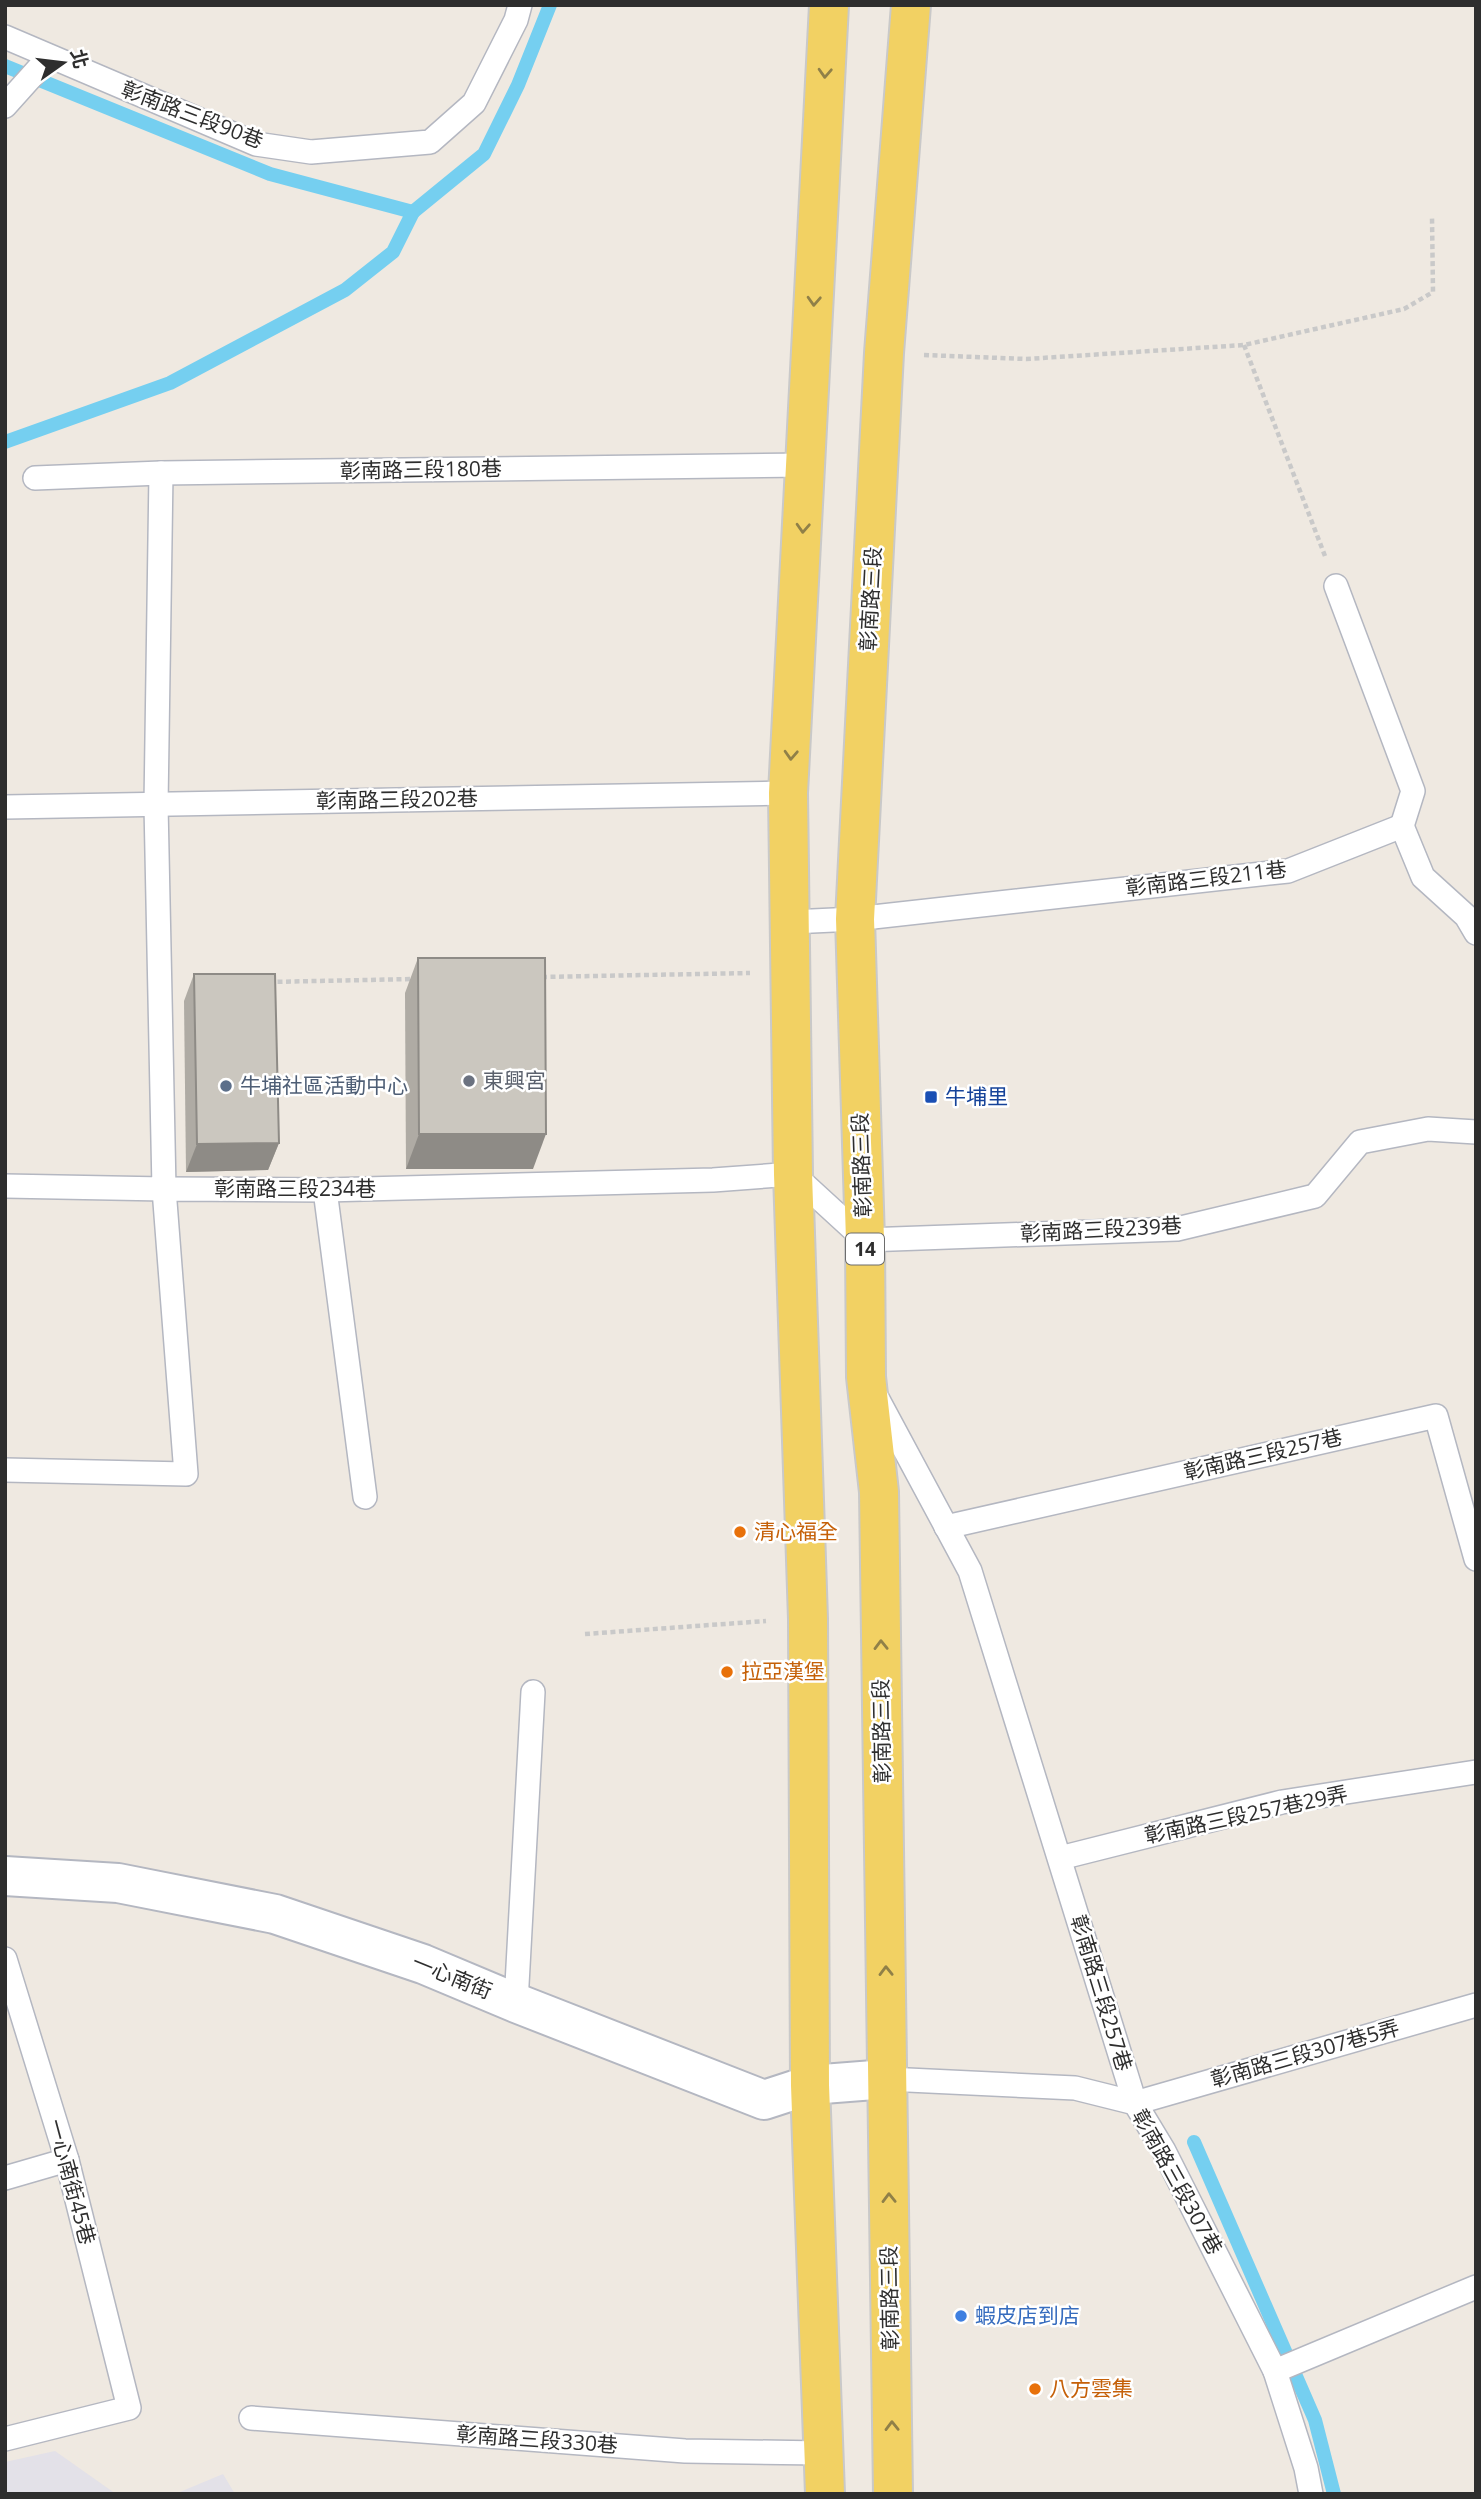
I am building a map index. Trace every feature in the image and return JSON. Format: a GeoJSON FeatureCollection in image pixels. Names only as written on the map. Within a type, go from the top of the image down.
{"type":"FeatureCollection","features":[{"type":"Feature","properties":{"kind":"main road"},"geometry":{"type":"LineString","coordinates":[[825,2494],[810,2085],[808,1619],[793,1174],[788,793],[829,5]]}},
{"type":"Feature","properties":{"kind":"main road","name":"彰南路三段"},"geometry":{"type":"LineString","coordinates":[[893,2494],[879,1492],[866,1377],[865,1240],[855,919],[884,353],[911,5]]}},
{"type":"Feature","properties":{"kind":"street","name":"一心南街"},"geometry":{"type":"LineString","coordinates":[[5,1876],[118,1883],[275,1914],[423,1964],[764,2099],[810,2085],[887,2079]]}},
{"type":"Feature","properties":{"kind":"lane","name":"彰南路三段90巷"},"geometry":{"type":"LineString","coordinates":[[5,37],[256,144],[312,152],[430,142],[474,103],[516,20],[520,5]]}},
{"type":"Feature","properties":{"kind":"lane"},"geometry":{"type":"LineString","coordinates":[[5,106],[49,57]]}},
{"type":"Feature","properties":{"kind":"lane","name":"彰南路三段180巷"},"geometry":{"type":"LineString","coordinates":[[35,478],[161,473],[806,465]]}},
{"type":"Feature","properties":{"kind":"lane"},"geometry":{"type":"LineString","coordinates":[[5,1470],[186,1474],[164,1189],[156,805],[161,473]]}},
{"type":"Feature","properties":{"kind":"lane"},"geometry":{"type":"LineString","coordinates":[[1336,586],[1413,791],[1402,827],[1423,877],[1466,916],[1476,933]]}},
{"type":"Feature","properties":{"kind":"lane","name":"彰南路三段202巷"},"geometry":{"type":"LineString","coordinates":[[5,807],[788,793]]}},
{"type":"Feature","properties":{"kind":"lane","name":"彰南路三段211巷"},"geometry":{"type":"LineString","coordinates":[[791,922],[855,919],[1288,871],[1402,827]]}},
{"type":"Feature","properties":{"kind":"lane","name":"彰南路三段239巷"},"geometry":{"type":"LineString","coordinates":[[865,1240],[1177,1229],[1315,1196],[1360,1142],[1427,1129],[1476,1132]]}},
{"type":"Feature","properties":{"kind":"lane"},"geometry":{"type":"LineString","coordinates":[[793,1174],[865,1240]]}},
{"type":"Feature","properties":{"kind":"lane","name":"彰南路三段234巷"},"geometry":{"type":"LineString","coordinates":[[5,1186],[325,1191],[713,1180],[793,1174]]}},
{"type":"Feature","properties":{"kind":"lane"},"geometry":{"type":"LineString","coordinates":[[325,1191],[365,1497]]}},
{"type":"Feature","properties":{"kind":"lane","name":"彰南路三段257巷"},"geometry":{"type":"LineString","coordinates":[[866,1377],[970,1571],[1135,2103]]}},
{"type":"Feature","properties":{"kind":"lane","name":"彰南路三段257巷"},"geometry":{"type":"LineString","coordinates":[[946,1527],[1436,1416],[1476,1559]]}},
{"type":"Feature","properties":{"kind":"lane"},"geometry":{"type":"LineString","coordinates":[[516,2003],[533,1692]]}},
{"type":"Feature","properties":{"kind":"lane","name":"彰南路三段257巷29弄"},"geometry":{"type":"LineString","coordinates":[[1060,1858],[1282,1802],[1476,1772]]}},
{"type":"Feature","properties":{"kind":"lane","name":"一心南街45巷"},"geometry":{"type":"LineString","coordinates":[[5,1959],[67,2160],[129,2408],[5,2439]]}},
{"type":"Feature","properties":{"kind":"lane","name":"彰南路三段307巷5弄"},"geometry":{"type":"LineString","coordinates":[[1135,2103],[1476,2005]]}},
{"type":"Feature","properties":{"kind":"lane","name":"彰南路三段307巷"},"geometry":{"type":"LineString","coordinates":[[887,2079],[1075,2088],[1135,2103],[1164,2151],[1276,2371],[1306,2468],[1311,2494]]}},
{"type":"Feature","properties":{"kind":"lane"},"geometry":{"type":"LineString","coordinates":[[5,2178],[67,2160]]}},
{"type":"Feature","properties":{"kind":"lane"},"geometry":{"type":"LineString","coordinates":[[1276,2371],[1476,2287]]}},
{"type":"Feature","properties":{"kind":"lane","name":"彰南路三段330巷"},"geometry":{"type":"LineString","coordinates":[[251,2418],[685,2451],[822,2453]]}},
{"type":"Feature","properties":{"kind":"path"},"geometry":{"type":"LineString","coordinates":[[884,353],[1026,359],[1244,345],[1404,309],[1433,292],[1432,217]]}},
{"type":"Feature","properties":{"kind":"path"},"geometry":{"type":"LineString","coordinates":[[1244,345],[1336,586]]}},
{"type":"Feature","properties":{"kind":"path"},"geometry":{"type":"LineString","coordinates":[[530,977],[791,972]]}},
{"type":"Feature","properties":{"kind":"path"},"geometry":{"type":"LineString","coordinates":[[256,982],[420,979]]}},
{"type":"Feature","properties":{"kind":"path"},"geometry":{"type":"LineString","coordinates":[[585,1634],[808,1619]]}},
{"type":"Feature","properties":{"kind":"shaded area"},"geometry":{"type":"Polygon","coordinates":[[[55,2451],[116,2494],[5,2494],[5,2462],[55,2451]]]}},
{"type":"Feature","properties":{"kind":"shaded area"},"geometry":{"type":"Polygon","coordinates":[[[223,2474],[235,2494],[175,2494],[223,2474]]]}},
{"type":"Feature","properties":{"kind":"building","name":"東興宮"},"geometry":{"type":"Polygon","coordinates":[[[418,958],[545,958],[546,1134],[419,1134],[418,958]]]}},
{"type":"Feature","properties":{"kind":"building","name":"牛埔社區活動中心"},"geometry":{"type":"Polygon","coordinates":[[[194,974],[275,974],[279,1143],[197,1144],[194,974]]]}},
{"type":"Feature","properties":{"kind":"waterway"},"geometry":{"type":"LineString","coordinates":[[5,66],[270,174],[413,212],[484,154],[518,85],[550,5]]}},
{"type":"Feature","properties":{"kind":"waterway"},"geometry":{"type":"LineString","coordinates":[[5,442],[170,383],[345,290],[393,252],[413,212]]}},
{"type":"Feature","properties":{"kind":"waterway"},"geometry":{"type":"LineString","coordinates":[[1194,2142],[1315,2420],[1334,2494]]}},
{"type":"Feature","properties":{"kind":"place","name":"東興宮"},"geometry":{"type":"Point","coordinates":[469,1081]}},
{"type":"Feature","properties":{"kind":"place","name":"牛埔社區活動中心"},"geometry":{"type":"Point","coordinates":[226,1086]}},
{"type":"Feature","properties":{"kind":"place","name":"牛埔里"},"geometry":{"type":"Point","coordinates":[931,1097]}},
{"type":"Feature","properties":{"kind":"place","name":"清心福全"},"geometry":{"type":"Point","coordinates":[740,1532]}},
{"type":"Feature","properties":{"kind":"place","name":"拉亞漢堡"},"geometry":{"type":"Point","coordinates":[727,1672]}},
{"type":"Feature","properties":{"kind":"place","name":"蝦皮店到店"},"geometry":{"type":"Point","coordinates":[961,2316]}},
{"type":"Feature","properties":{"kind":"place","name":"八方雲集"},"geometry":{"type":"Point","coordinates":[1035,2389]}}]}
